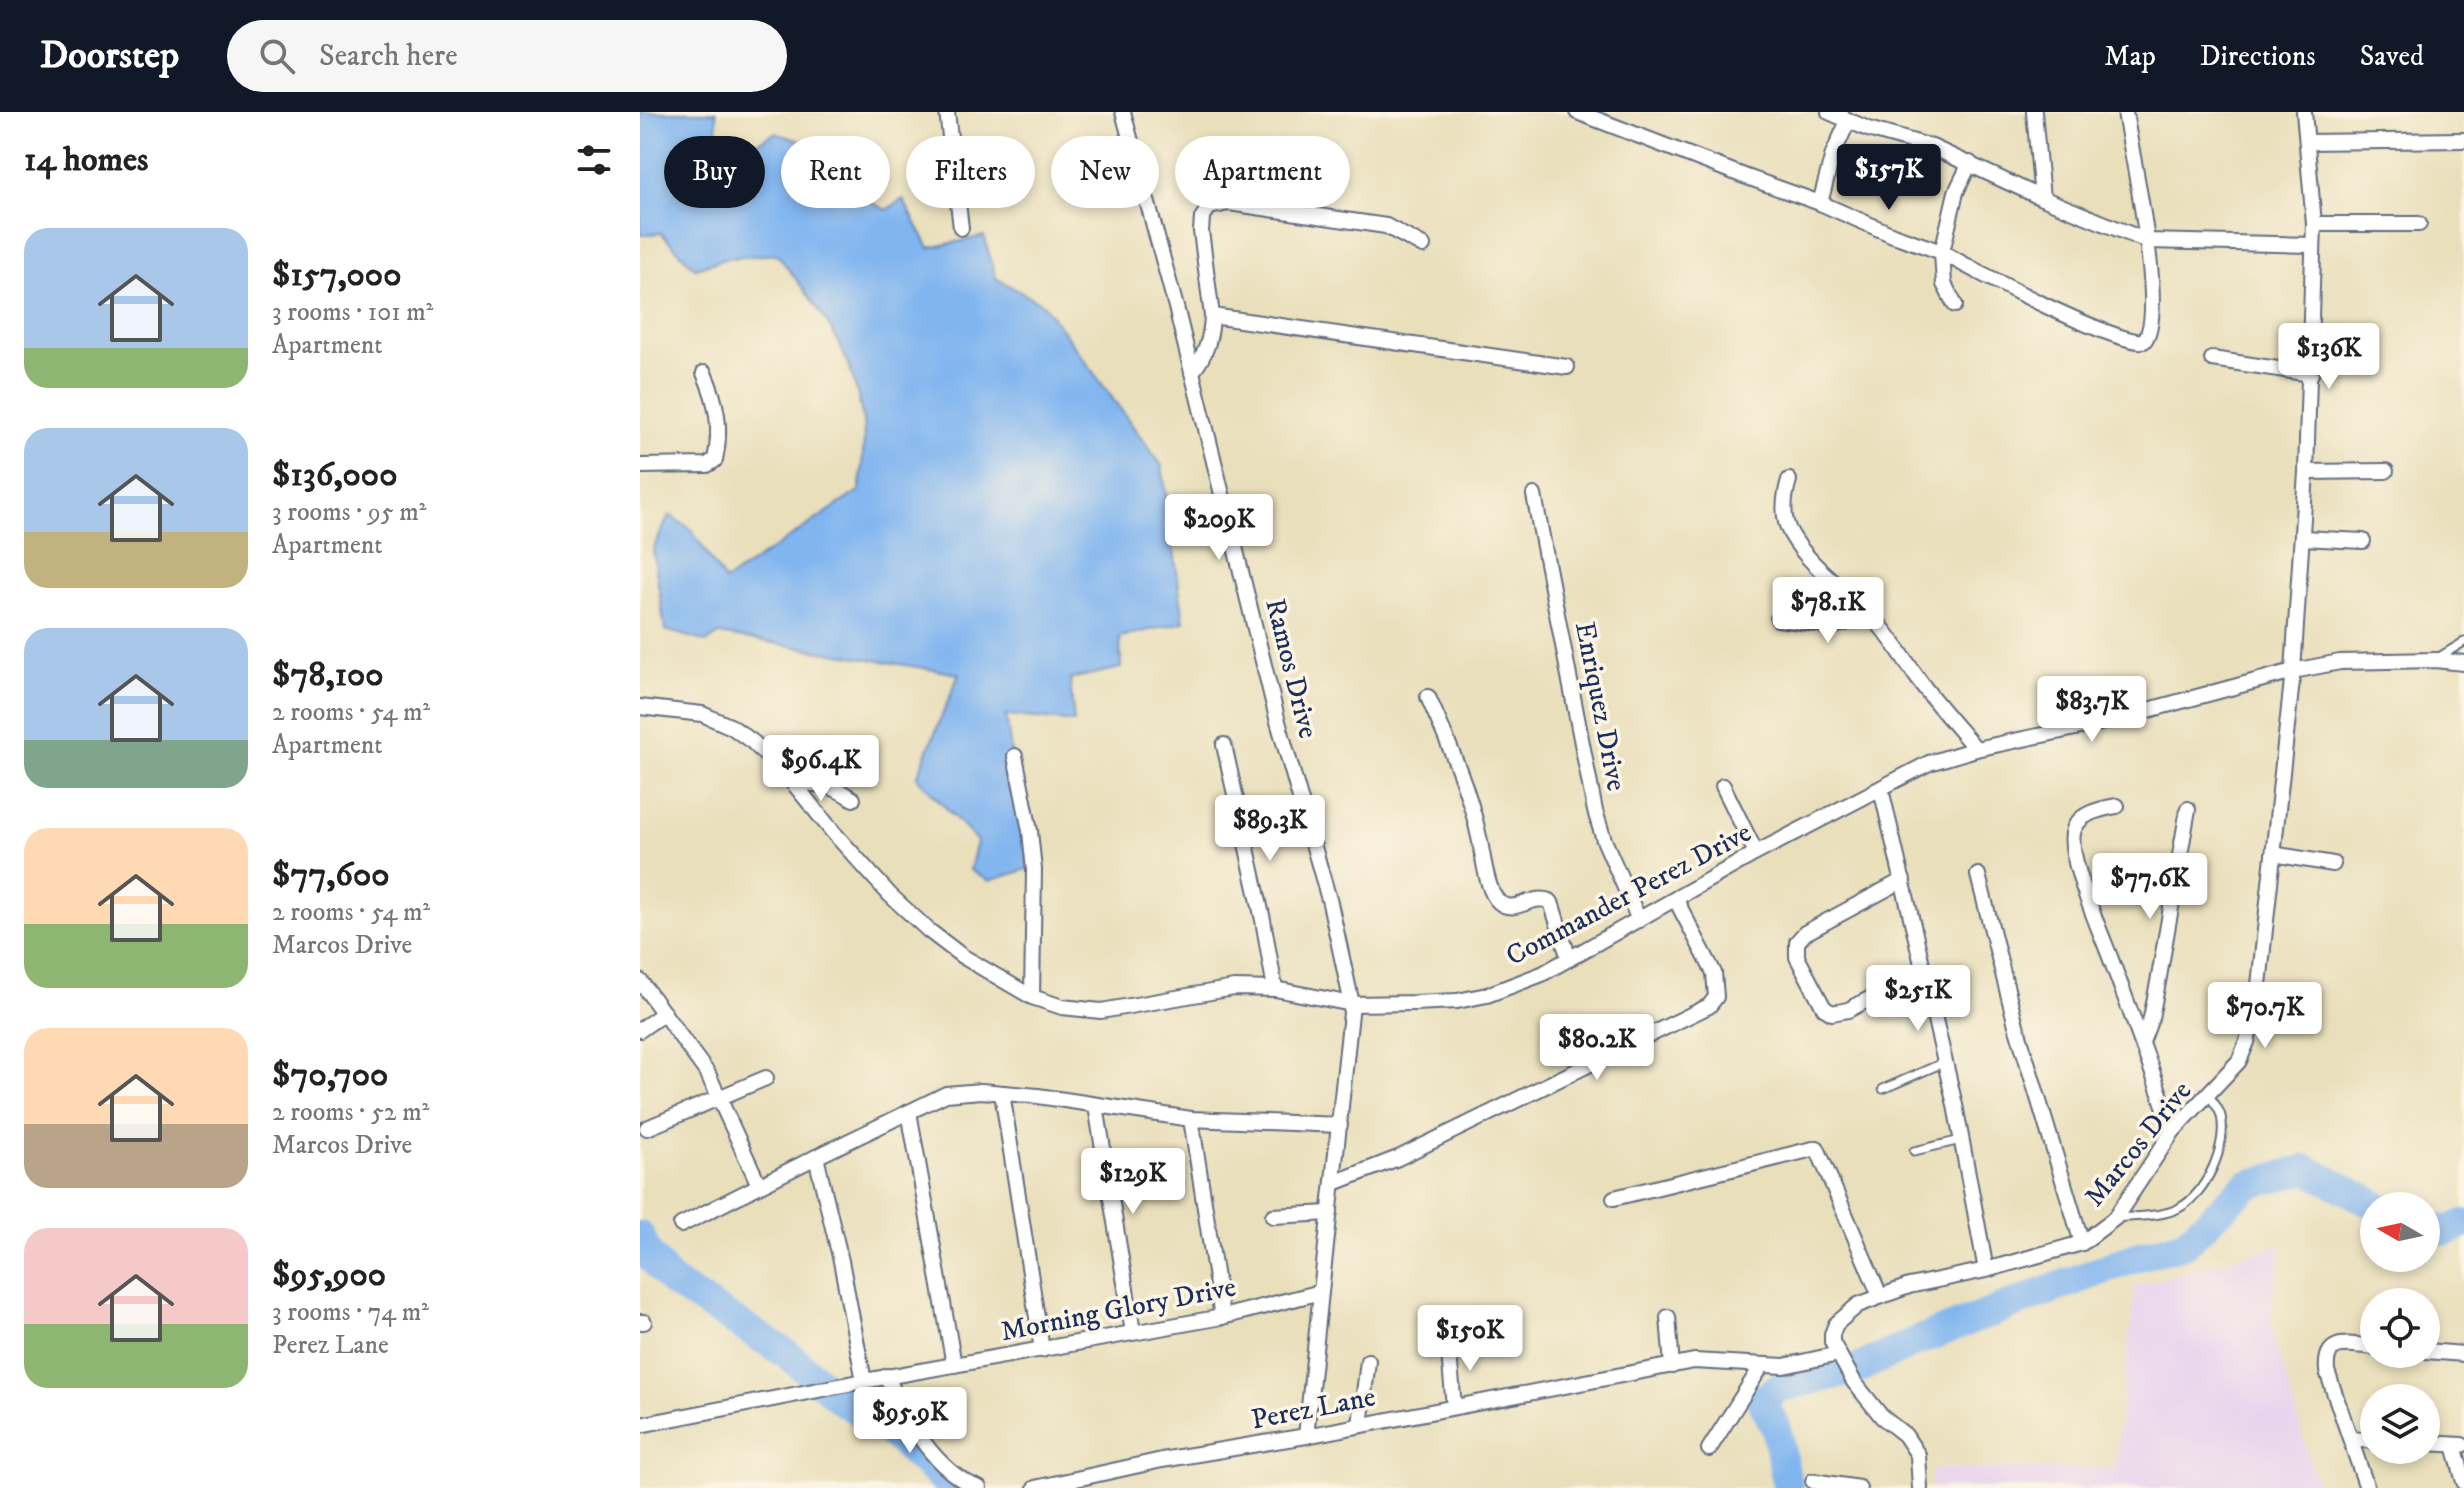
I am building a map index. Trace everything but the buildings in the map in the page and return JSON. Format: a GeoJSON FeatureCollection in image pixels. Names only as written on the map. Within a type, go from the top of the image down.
{"type":"FeatureCollection","features":[{"type":"Feature","properties":{"kind":"street"},"geometry":{"type":"LineString","coordinates":[[947,112],[961,228]]}},
{"type":"Feature","properties":{"kind":"street","name":"Ramos Drive"},"geometry":{"type":"LineString","coordinates":[[1123,112],[1192,372],[1277,718],[1330,903],[1352,1004]]}},
{"type":"Feature","properties":{"kind":"street"},"geometry":{"type":"LineString","coordinates":[[1577,112],[1942,252],[2070,315],[2129,341],[2139,342],[2149,335],[2152,325],[2147,241],[2125,112]]}},
{"type":"Feature","properties":{"kind":"street"},"geometry":{"type":"LineString","coordinates":[[1829,112],[1852,116],[1868,129],[1932,147],[2042,198],[2147,241],[2313,245]]}},
{"type":"Feature","properties":{"kind":"street"},"geometry":{"type":"LineString","coordinates":[[2034,112],[2042,198]]}},
{"type":"Feature","properties":{"kind":"street","name":"Marcos Drive"},"geometry":{"type":"LineString","coordinates":[[1840,1357],[1832,1342],[1832,1334],[1836,1324],[1858,1305],[1909,1286],[1986,1270],[2082,1243],[2115,1218],[2173,1131],[2239,1061],[2247,1042],[2259,985],[2293,671],[2302,538],[2311,374],[2314,224],[2304,112]]}},
{"type":"Feature","properties":{"kind":"street"},"geometry":{"type":"LineString","coordinates":[[1820,203],[1833,154],[1852,116]]}},
{"type":"Feature","properties":{"kind":"street"},"geometry":{"type":"LineString","coordinates":[[2307,142],[2464,140]]}},
{"type":"Feature","properties":{"kind":"street"},"geometry":{"type":"LineString","coordinates":[[1955,305],[1944,284],[1942,252],[1956,192],[1970,163]]}},
{"type":"Feature","properties":{"kind":"street"},"geometry":{"type":"LineString","coordinates":[[1192,372],[1203,359],[1208,344],[1212,316],[1201,231],[1205,211],[1216,204],[1386,226],[1423,246]]}},
{"type":"Feature","properties":{"kind":"street"},"geometry":{"type":"LineString","coordinates":[[2314,224],[2419,224]]}},
{"type":"Feature","properties":{"kind":"street"},"geometry":{"type":"LineString","coordinates":[[1212,316],[1567,367]]}},
{"type":"Feature","properties":{"kind":"street"},"geometry":{"type":"LineString","coordinates":[[2212,359],[2311,374]]}},
{"type":"Feature","properties":{"kind":"street"},"geometry":{"type":"LineString","coordinates":[[640,466],[707,465],[715,460],[718,415],[704,373]]}},
{"type":"Feature","properties":{"kind":"street"},"geometry":{"type":"LineString","coordinates":[[2306,472],[2386,471]]}},
{"type":"Feature","properties":{"kind":"street"},"geometry":{"type":"LineString","coordinates":[[1789,480],[1784,513],[1789,532],[1802,550],[1872,616],[1938,707],[1976,749]]}},
{"type":"Feature","properties":{"kind":"street","name":"Enriquez Drive"},"geometry":{"type":"LineString","coordinates":[[1534,495],[1595,811],[1604,840],[1639,920]]}},
{"type":"Feature","properties":{"kind":"street"},"geometry":{"type":"LineString","coordinates":[[2302,538],[2363,541]]}},
{"type":"Feature","properties":{"kind":"street"},"geometry":{"type":"LineString","coordinates":[[1778,619],[1833,626],[1872,616]]}},
{"type":"Feature","properties":{"kind":"street","name":"Commander Perez Drive"},"geometry":{"type":"LineString","coordinates":[[640,707],[702,714],[732,727],[754,743],[795,785],[890,895],[928,930],[962,956],[1032,997],[1062,1007],[1101,1011],[1234,988],[1275,989],[1352,1004],[1457,1001],[1487,995],[1542,974],[1756,853],[1929,763],[1976,749],[2104,722],[2293,671],[2340,662],[2435,660],[2464,663]]}},
{"type":"Feature","properties":{"kind":"street"},"geometry":{"type":"LineString","coordinates":[[1428,697],[1458,767],[1477,823],[1495,898],[1513,907],[1542,898],[1551,902],[1569,959]]}},
{"type":"Feature","properties":{"kind":"street"},"geometry":{"type":"LineString","coordinates":[[1224,745],[1275,989]]}},
{"type":"Feature","properties":{"kind":"street"},"geometry":{"type":"LineString","coordinates":[[1015,756],[1030,831],[1034,870],[1032,997]]}},
{"type":"Feature","properties":{"kind":"street"},"geometry":{"type":"LineString","coordinates":[[795,785],[823,783],[853,799]]}},
{"type":"Feature","properties":{"kind":"street"},"geometry":{"type":"LineString","coordinates":[[1723,786],[1756,853]]}},
{"type":"Feature","properties":{"kind":"street"},"geometry":{"type":"LineString","coordinates":[[1881,789],[1945,1062],[1986,1270]]}},
{"type":"Feature","properties":{"kind":"street"},"geometry":{"type":"LineString","coordinates":[[2117,806],[2084,816],[2073,831],[2073,844],[2092,909],[2173,1131]]}},
{"type":"Feature","properties":{"kind":"street"},"geometry":{"type":"LineString","coordinates":[[2142,1042],[2154,1005],[2188,809]]}},
{"type":"Feature","properties":{"kind":"street"},"geometry":{"type":"LineString","coordinates":[[2273,854],[2333,864]]}},
{"type":"Feature","properties":{"kind":"street"},"geometry":{"type":"LineString","coordinates":[[1978,875],[2016,1025],[2082,1243]]}},
{"type":"Feature","properties":{"kind":"street"},"geometry":{"type":"LineString","coordinates":[[1903,880],[1805,933],[1797,942],[1797,957],[1824,1008],[1832,1013],[1848,1010],[1923,971]]}},
{"type":"Feature","properties":{"kind":"street"},"geometry":{"type":"LineString","coordinates":[[1334,1183],[1398,1158],[1709,1006],[1716,997],[1714,973],[1676,900]]}},
{"type":"Feature","properties":{"kind":"street"},"geometry":{"type":"LineString","coordinates":[[640,981],[708,1074],[759,1185]]}},
{"type":"Feature","properties":{"kind":"street"},"geometry":{"type":"LineString","coordinates":[[1306,1436],[1352,1004]]}},
{"type":"Feature","properties":{"kind":"street"},"geometry":{"type":"LineString","coordinates":[[640,1030],[664,1013]]}},
{"type":"Feature","properties":{"kind":"street"},"geometry":{"type":"LineString","coordinates":[[647,1128],[766,1078]]}},
{"type":"Feature","properties":{"kind":"street"},"geometry":{"type":"LineString","coordinates":[[681,1225],[909,1112],[957,1092],[1038,1096],[1191,1119],[1340,1125]]}},
{"type":"Feature","properties":{"kind":"street"},"geometry":{"type":"LineString","coordinates":[[1002,1093],[1042,1350]]}},
{"type":"Feature","properties":{"kind":"street"},"geometry":{"type":"LineString","coordinates":[[1096,1106],[1133,1332]]}},
{"type":"Feature","properties":{"kind":"street"},"geometry":{"type":"LineString","coordinates":[[909,1112],[954,1365]]}},
{"type":"Feature","properties":{"kind":"street"},"geometry":{"type":"LineString","coordinates":[[1191,1119],[1222,1317]]}},
{"type":"Feature","properties":{"kind":"street"},"geometry":{"type":"LineString","coordinates":[[1614,1198],[1817,1148],[1880,1296]]}},
{"type":"Feature","properties":{"kind":"street"},"geometry":{"type":"LineString","coordinates":[[816,1157],[841,1261],[864,1381]]}},
{"type":"Feature","properties":{"kind":"street"},"geometry":{"type":"LineString","coordinates":[[1273,1216],[1330,1213]]}},
{"type":"Feature","properties":{"kind":"street","name":"Morning Glory Drive"},"geometry":{"type":"LineString","coordinates":[[640,1425],[887,1376],[1222,1317],[1321,1292]]}},
{"type":"Feature","properties":{"kind":"street"},"geometry":{"type":"LineString","coordinates":[[1668,1317],[1672,1366]]}},
{"type":"Feature","properties":{"kind":"street"},"geometry":{"type":"LineString","coordinates":[[1448,1342],[1454,1407]]}},
{"type":"Feature","properties":{"kind":"street"},"geometry":{"type":"LineString","coordinates":[[2360,1346],[2337,1345],[2330,1350],[2326,1359],[2327,1371],[2367,1488]]}},
{"type":"Feature","properties":{"kind":"street"},"geometry":{"type":"LineString","coordinates":[[2440,1352],[2464,1354]]}},
{"type":"Feature","properties":{"kind":"street"},"geometry":{"type":"LineString","coordinates":[[1840,1357],[1854,1382],[1882,1417],[1905,1435],[1918,1455],[1920,1488]]}},
{"type":"Feature","properties":{"kind":"street","name":"Perez Lane"},"geometry":{"type":"LineString","coordinates":[[1035,1488],[1162,1460],[1306,1436],[1672,1366],[1709,1362],[1784,1366],[1840,1357]]}},
{"type":"Feature","properties":{"kind":"street"},"geometry":{"type":"LineString","coordinates":[[1360,1425],[1368,1361]]}},
{"type":"Feature","properties":{"kind":"street"},"geometry":{"type":"LineString","coordinates":[[1709,1449],[1761,1367]]}},
{"type":"Feature","properties":{"kind":"street"},"geometry":{"type":"LineString","coordinates":[[887,1376],[915,1431],[940,1461],[968,1484],[979,1488]]}},
{"type":"Feature","properties":{"kind":"street"},"geometry":{"type":"LineString","coordinates":[[2352,1439],[2360,1440]]}},
{"type":"Feature","properties":{"kind":"street"},"geometry":{"type":"LineString","coordinates":[[2459,1445],[2464,1482]]}},
{"type":"Feature","properties":{"kind":"street"},"geometry":{"type":"LineString","coordinates":[[1813,1481],[1859,1488]]}},
{"type":"Feature","properties":{"kind":"lane"},"geometry":{"type":"LineString","coordinates":[[2435,660],[2464,642]]}},
{"type":"Feature","properties":{"kind":"lane"},"geometry":{"type":"LineString","coordinates":[[1883,1089],[1945,1062]]}},
{"type":"Feature","properties":{"kind":"lane"},"geometry":{"type":"LineString","coordinates":[[2115,1218],[2163,1213],[2179,1208],[2194,1197],[2207,1177],[2222,1137],[2220,1112],[2208,1095]]}},
{"type":"Feature","properties":{"kind":"lane"},"geometry":{"type":"LineString","coordinates":[[1914,1151],[1961,1140]]}},
{"type":"Feature","properties":{"kind":"shaded area"},"geometry":{"type":"Polygon","coordinates":[[[2282,1245],[2269,1320],[2318,1488],[1930,1488],[1933,1469],[2115,1468],[2135,1286],[2282,1245]]]}},
{"type":"Feature","properties":{"kind":"water"},"geometry":{"type":"Polygon","coordinates":[[[640,112],[716,112],[718,136],[664,136],[664,208],[765,208],[765,138],[775,133],[785,136],[781,136],[781,208],[886,210],[903,199],[929,248],[984,236],[996,278],[1044,305],[1162,466],[1184,622],[1120,637],[1121,668],[1070,679],[1074,722],[1006,715],[1018,802],[1017,816],[1026,838],[1028,869],[989,881],[970,870],[977,841],[917,777],[959,674],[719,634],[707,642],[665,630],[653,550],[669,515],[691,529],[725,581],[860,490],[864,430],[858,396],[843,351],[821,313],[777,254],[728,258],[695,268],[661,233],[640,235],[640,112]]]}},
{"type":"Feature","properties":{"kind":"waterway"},"geometry":{"type":"LineString","coordinates":[[1788,1488],[1776,1428],[1762,1401],[1779,1387],[1855,1370],[1917,1341],[2139,1256],[2184,1244],[2247,1185],[2306,1169],[2360,1197]]}},
{"type":"Feature","properties":{"kind":"waterway"},"geometry":{"type":"LineString","coordinates":[[2440,1229],[2446,1231],[2464,1224]]}},
{"type":"Feature","properties":{"kind":"waterway"},"geometry":{"type":"LineString","coordinates":[[640,1236],[648,1254],[673,1283],[787,1354],[845,1403],[880,1423],[953,1488]]}}]}
